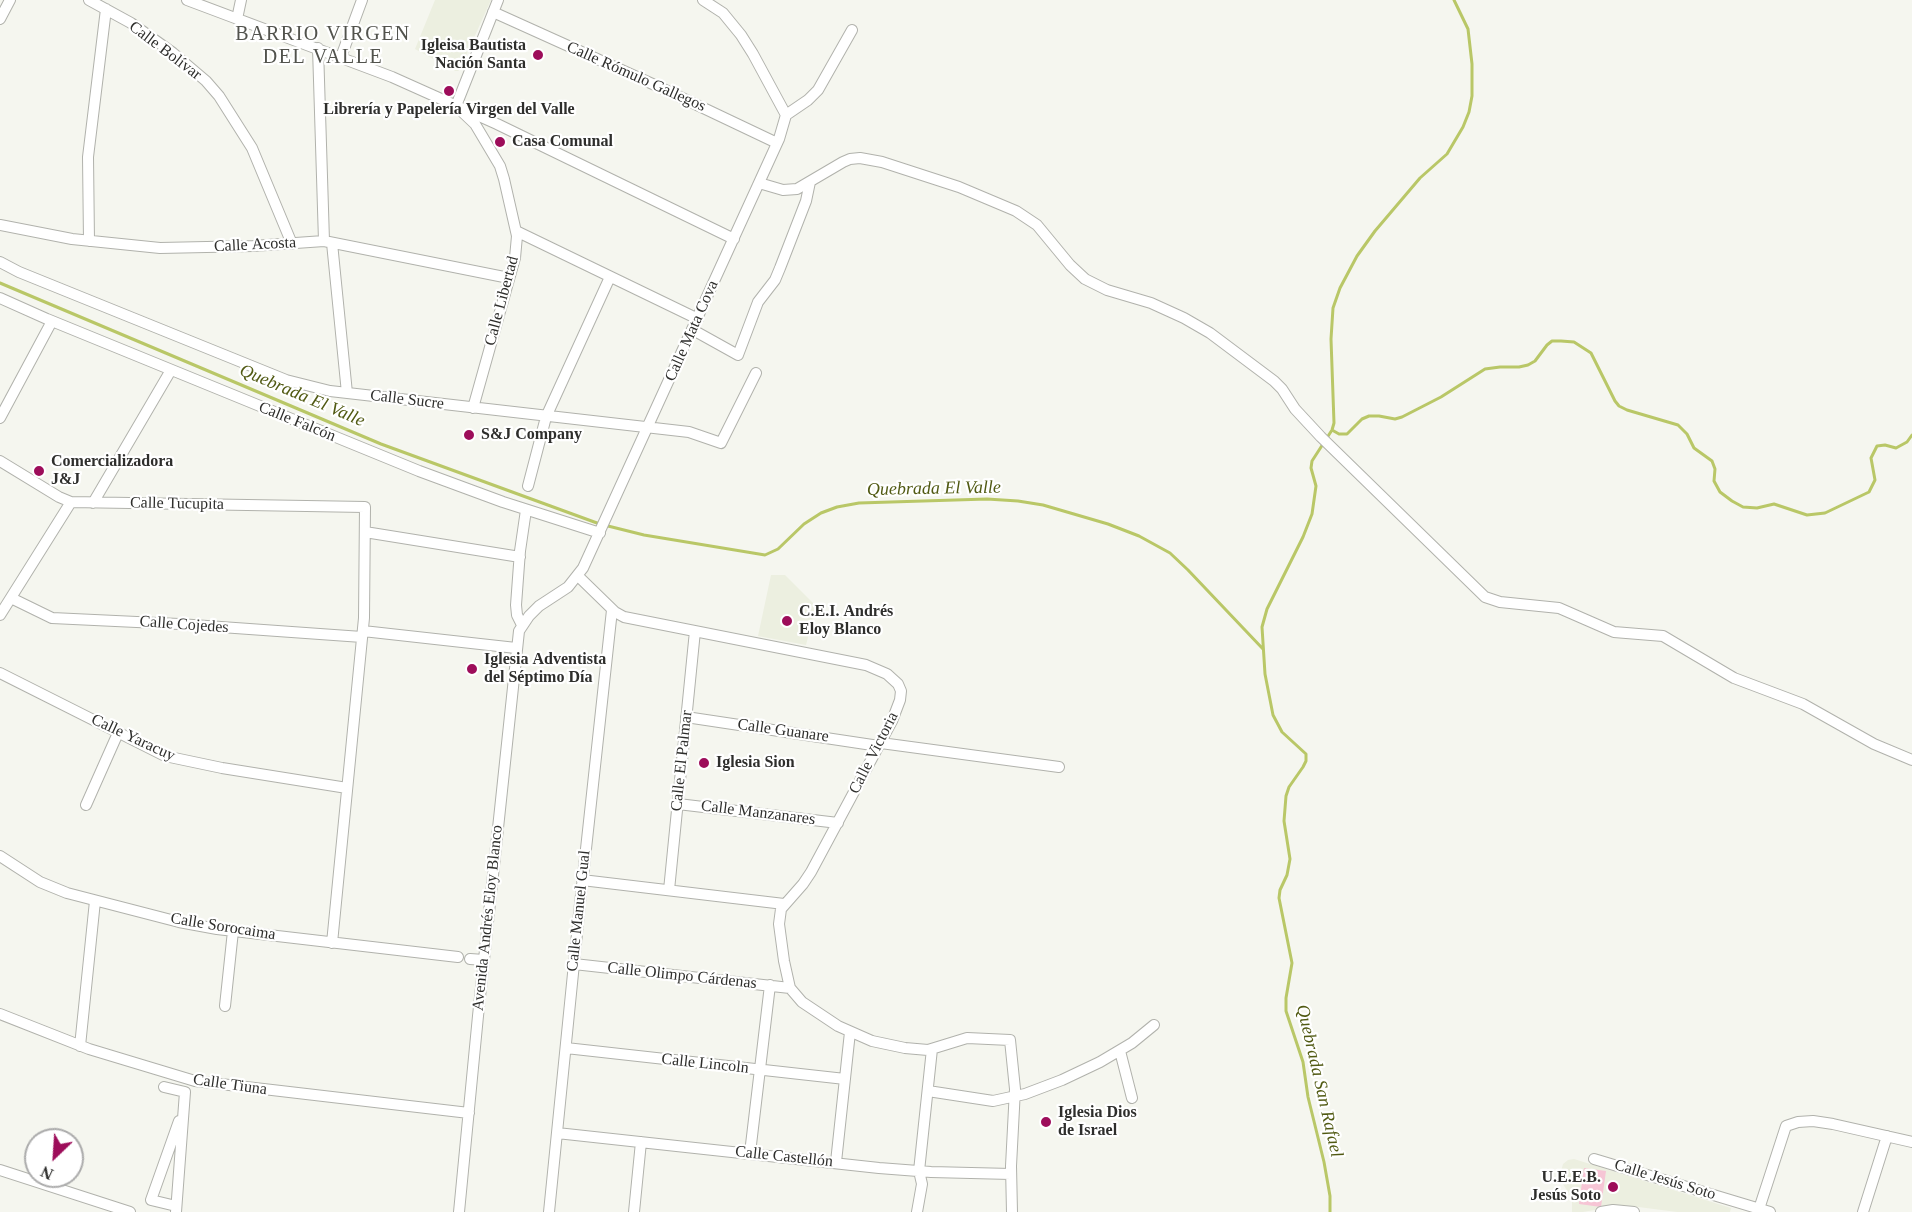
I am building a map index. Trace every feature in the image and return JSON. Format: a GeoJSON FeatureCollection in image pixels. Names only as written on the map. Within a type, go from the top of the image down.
{"type":"FeatureCollection","features":[{"type":"Feature","properties":{"kind":"street"},"geometry":{"type":"LineString","coordinates":[[0,19],[10,0]]}},
{"type":"Feature","properties":{"kind":"street","name":"Calle Bolívar"},"geometry":{"type":"LineString","coordinates":[[89,0],[173,53],[206,81],[219,96],[252,147],[292,243]]}},
{"type":"Feature","properties":{"kind":"street"},"geometry":{"type":"LineString","coordinates":[[187,0],[392,77],[507,129],[734,239]]}},
{"type":"Feature","properties":{"kind":"street"},"geometry":{"type":"LineString","coordinates":[[237,19],[241,0]]}},
{"type":"Feature","properties":{"kind":"street"},"geometry":{"type":"LineString","coordinates":[[341,57],[362,0]]}},
{"type":"Feature","properties":{"kind":"street"},"geometry":{"type":"LineString","coordinates":[[456,106],[498,0]]}},
{"type":"Feature","properties":{"kind":"street"},"geometry":{"type":"LineString","coordinates":[[703,0],[723,13],[741,35],[786,115],[818,90],[852,30]]}},
{"type":"Feature","properties":{"kind":"street"},"geometry":{"type":"LineString","coordinates":[[89,241],[88,157],[106,9]]}},
{"type":"Feature","properties":{"kind":"street","name":"Calle Rómulo Gallegos"},"geometry":{"type":"LineString","coordinates":[[493,12],[777,143]]}},
{"type":"Feature","properties":{"kind":"street"},"geometry":{"type":"LineString","coordinates":[[318,48],[328,242],[347,393]]}},
{"type":"Feature","properties":{"kind":"street","name":"Calle Libertad"},"geometry":{"type":"LineString","coordinates":[[456,106],[475,124],[500,166],[516,231],[517,246],[472,408]]}},
{"type":"Feature","properties":{"kind":"street","name":"Calle Mata Cova"},"geometry":{"type":"LineString","coordinates":[[522,625],[539,606],[568,587],[578,576],[698,319],[777,143],[786,115]]}},
{"type":"Feature","properties":{"kind":"street"},"geometry":{"type":"LineString","coordinates":[[759,183],[787,190],[797,189],[843,162],[860,158],[882,162],[959,187],[1016,211],[1037,225],[1070,265],[1085,279],[1107,290],[1151,303],[1184,318],[1210,333],[1274,381],[1321,437],[1485,597],[1500,602],[1559,608],[1614,632],[1662,636],[1734,678],[1803,704],[1874,744],[1912,760]]}},
{"type":"Feature","properties":{"kind":"street"},"geometry":{"type":"LineString","coordinates":[[693,330],[738,355],[758,302],[775,280],[780,268],[806,201],[810,182]]}},
{"type":"Feature","properties":{"kind":"street","name":"Calle Acosta"},"geometry":{"type":"LineString","coordinates":[[0,225],[89,241],[160,248],[328,242],[509,278]]}},
{"type":"Feature","properties":{"kind":"street"},"geometry":{"type":"LineString","coordinates":[[516,231],[698,319]]}},
{"type":"Feature","properties":{"kind":"street","name":"Calle Sucre"},"geometry":{"type":"LineString","coordinates":[[0,262],[19,272],[286,380],[319,389],[688,432],[721,443],[756,373]]}},
{"type":"Feature","properties":{"kind":"street"},"geometry":{"type":"LineString","coordinates":[[528,486],[546,417],[610,277]]}},
{"type":"Feature","properties":{"kind":"street","name":"Calle Falcón"},"geometry":{"type":"LineString","coordinates":[[0,298],[418,471],[526,510],[600,533]]}},
{"type":"Feature","properties":{"kind":"street"},"geometry":{"type":"LineString","coordinates":[[0,418],[52,321]]}},
{"type":"Feature","properties":{"kind":"street"},"geometry":{"type":"LineString","coordinates":[[93,503],[171,370]]}},
{"type":"Feature","properties":{"kind":"street","name":"Calle Tucupita"},"geometry":{"type":"LineString","coordinates":[[0,460],[59,497],[71,502],[365,507],[365,532]]}},
{"type":"Feature","properties":{"kind":"street"},"geometry":{"type":"LineString","coordinates":[[0,615],[71,502]]}},
{"type":"Feature","properties":{"kind":"street"},"geometry":{"type":"LineString","coordinates":[[522,625],[516,610],[526,510]]}},
{"type":"Feature","properties":{"kind":"street"},"geometry":{"type":"LineString","coordinates":[[332,943],[363,634],[366,583],[365,532],[520,557]]}},
{"type":"Feature","properties":{"kind":"street","name":"Calle Victoria"},"geometry":{"type":"LineString","coordinates":[[578,576],[612,610],[624,616],[850,661],[887,674],[898,684],[901,694],[897,711],[880,744],[807,878],[784,904]]}},
{"type":"Feature","properties":{"kind":"street","name":"Calle Cojedes"},"geometry":{"type":"LineString","coordinates":[[11,598],[52,618],[363,634],[516,648]]}},
{"type":"Feature","properties":{"kind":"street","name":"Calle Manuel Gual"},"geometry":{"type":"LineString","coordinates":[[549,1212],[612,610]]}},
{"type":"Feature","properties":{"kind":"street","name":"Avenida Andrés Eloy Blanco"},"geometry":{"type":"LineString","coordinates":[[459,1212],[516,648],[522,625]]}},
{"type":"Feature","properties":{"kind":"street","name":"Calle El Palmar"},"geometry":{"type":"LineString","coordinates":[[669,890],[695,631]]}},
{"type":"Feature","properties":{"kind":"street","name":"Calle Yaracuy"},"geometry":{"type":"LineString","coordinates":[[0,673],[155,752],[174,759],[347,788]]}},
{"type":"Feature","properties":{"kind":"street","name":"Calle Guanare"},"geometry":{"type":"LineString","coordinates":[[686,717],[1059,767]]}},
{"type":"Feature","properties":{"kind":"street"},"geometry":{"type":"LineString","coordinates":[[86,804],[118,733]]}},
{"type":"Feature","properties":{"kind":"street","name":"Calle Manzanares"},"geometry":{"type":"LineString","coordinates":[[678,804],[838,823]]}},
{"type":"Feature","properties":{"kind":"street","name":"Calle Sorocaima"},"geometry":{"type":"LineString","coordinates":[[0,856],[40,882],[67,893],[179,922],[233,931],[458,957]]}},
{"type":"Feature","properties":{"kind":"street"},"geometry":{"type":"LineString","coordinates":[[582,880],[784,904],[779,913],[779,924],[790,988],[809,1007],[850,1032],[879,1043],[905,1048],[932,1049],[967,1038],[1010,1040],[1015,1097],[1011,1174],[1012,1212]]}},
{"type":"Feature","properties":{"kind":"street"},"geometry":{"type":"LineString","coordinates":[[80,1046],[95,901]]}},
{"type":"Feature","properties":{"kind":"street"},"geometry":{"type":"LineString","coordinates":[[225,1006],[233,931]]}},
{"type":"Feature","properties":{"kind":"street"},"geometry":{"type":"LineString","coordinates":[[470,959],[484,960]]}},
{"type":"Feature","properties":{"kind":"street","name":"Calle Olimpo Cárdenas"},"geometry":{"type":"LineString","coordinates":[[574,964],[790,988]]}},
{"type":"Feature","properties":{"kind":"street"},"geometry":{"type":"LineString","coordinates":[[750,1153],[770,985]]}},
{"type":"Feature","properties":{"kind":"street","name":"Calle Tiuna"},"geometry":{"type":"LineString","coordinates":[[0,1014],[80,1046],[195,1081],[469,1113]]}},
{"type":"Feature","properties":{"kind":"street"},"geometry":{"type":"LineString","coordinates":[[928,1091],[993,1101],[1015,1097],[1074,1075],[1120,1051],[1154,1025]]}},
{"type":"Feature","properties":{"kind":"street"},"geometry":{"type":"LineString","coordinates":[[836,1162],[850,1032]]}},
{"type":"Feature","properties":{"kind":"street","name":"Calle Lincoln"},"geometry":{"type":"LineString","coordinates":[[566,1048],[845,1079]]}},
{"type":"Feature","properties":{"kind":"street"},"geometry":{"type":"LineString","coordinates":[[917,1212],[922,1184],[919,1171],[932,1049]]}},
{"type":"Feature","properties":{"kind":"street"},"geometry":{"type":"LineString","coordinates":[[1120,1051],[1131,1098]]}},
{"type":"Feature","properties":{"kind":"street"},"geometry":{"type":"LineString","coordinates":[[164,1087],[185,1092],[184,1106],[176,1209],[151,1200],[184,1106]]}},
{"type":"Feature","properties":{"kind":"street"},"geometry":{"type":"LineString","coordinates":[[1764,1210],[1786,1126],[1813,1121],[1912,1142]]}},
{"type":"Feature","properties":{"kind":"street","name":"Calle Castellón"},"geometry":{"type":"LineString","coordinates":[[557,1133],[919,1171],[1011,1174]]}},
{"type":"Feature","properties":{"kind":"street"},"geometry":{"type":"LineString","coordinates":[[1863,1212],[1887,1136]]}},
{"type":"Feature","properties":{"kind":"street"},"geometry":{"type":"LineString","coordinates":[[634,1212],[641,1142]]}},
{"type":"Feature","properties":{"kind":"street","name":"Calle Jesús Soto"},"geometry":{"type":"LineString","coordinates":[[1594,1159],[1741,1208],[1764,1210]]}},
{"type":"Feature","properties":{"kind":"street"},"geometry":{"type":"LineString","coordinates":[[0,1170],[130,1212]]}},
{"type":"Feature","properties":{"kind":"street"},"geometry":{"type":"LineString","coordinates":[[87,1212],[88,1198]]}},
{"type":"Feature","properties":{"kind":"street"},"geometry":{"type":"LineString","coordinates":[[1601,1212],[1613,1210],[1634,1212]]}},
{"type":"Feature","properties":{"kind":"shaded area"},"geometry":{"type":"Polygon","coordinates":[[[435,0],[491,0],[459,71],[415,49],[435,0]]]}},
{"type":"Feature","properties":{"kind":"shaded area","name":"C.E.I. Andrés Eloy Blanco"},"geometry":{"type":"Polygon","coordinates":[[[771,575],[785,575],[816,606],[806,645],[758,636],[771,575]]]}},
{"type":"Feature","properties":{"kind":"shaded area","name":"U.E.E.B. Jesús Soto"},"geometry":{"type":"Polygon","coordinates":[[[1574,1159],[1731,1208],[1730,1212],[1677,1212],[1623,1205],[1572,1212],[1572,1198],[1559,1178],[1563,1164],[1574,1159]]]}},
{"type":"Feature","properties":{"kind":"shaded area"},"geometry":{"type":"Polygon","coordinates":[[[1584,1168],[1606,1171],[1601,1207],[1579,1204],[1584,1168]]]}},
{"type":"Feature","properties":{"kind":"waterway","name":"Quebrada San Rafael"},"geometry":{"type":"LineString","coordinates":[[1330,1212],[1330,1196],[1324,1162],[1308,1097],[1303,1062],[1286,1011],[1292,963],[1279,898],[1290,859],[1284,821],[1286,796],[1289,787],[1306,761],[1306,754],[1282,732],[1273,715],[1265,674],[1262,627],[1267,609],[1312,514],[1316,486],[1311,468],[1312,461],[1334,423],[1331,339],[1333,308],[1340,288],[1357,256],[1375,231],[1420,178],[1447,154],[1469,112],[1472,96],[1472,64],[1468,29],[1454,0]]}},
{"type":"Feature","properties":{"kind":"waterway","name":"Quebrada El Valle"},"geometry":{"type":"LineString","coordinates":[[0,283],[381,444],[597,523]]}},
{"type":"Feature","properties":{"kind":"waterway"},"geometry":{"type":"LineString","coordinates":[[1332,430],[1339,434],[1347,434],[1362,419],[1369,416],[1395,419],[1402,417],[1441,397],[1485,369],[1528,365],[1535,361],[1552,341],[1561,341],[1574,342],[1591,353],[1619,406],[1678,425],[1687,434],[1694,448],[1712,461],[1715,469],[1714,481],[1720,492],[1743,507],[1757,508],[1774,504],[1807,515],[1825,513],[1869,492],[1875,480],[1871,458],[1877,446],[1885,445],[1896,448],[1907,442],[1912,435]]}},
{"type":"Feature","properties":{"kind":"waterway","name":"Quebrada El Valle"},"geometry":{"type":"LineString","coordinates":[[608,526],[644,535],[765,555],[778,549],[804,524],[821,513],[859,503],[987,499],[1043,505],[1108,524],[1139,536],[1170,553],[1263,649]]}},
{"type":"Feature","properties":{"kind":"place","name":"Igleisa Bautista Nación Santa"},"geometry":{"type":"Point","coordinates":[538,55]}},
{"type":"Feature","properties":{"kind":"place","name":"Librería y Papelería Virgen del Valle"},"geometry":{"type":"Point","coordinates":[449,91]}},
{"type":"Feature","properties":{"kind":"place","name":"Casa Comunal"},"geometry":{"type":"Point","coordinates":[500,142]}},
{"type":"Feature","properties":{"kind":"place","name":"S&J Company"},"geometry":{"type":"Point","coordinates":[469,435]}},
{"type":"Feature","properties":{"kind":"place","name":"Comercializadora J&J"},"geometry":{"type":"Point","coordinates":[39,471]}},
{"type":"Feature","properties":{"kind":"place","name":"C.E.I. Andrés Eloy Blanco"},"geometry":{"type":"Point","coordinates":[787,621]}},
{"type":"Feature","properties":{"kind":"place","name":"Iglesia Adventista del Séptimo Día"},"geometry":{"type":"Point","coordinates":[472,669]}},
{"type":"Feature","properties":{"kind":"place","name":"Iglesia Sion"},"geometry":{"type":"Point","coordinates":[704,763]}},
{"type":"Feature","properties":{"kind":"place","name":"Iglesia Dios de Israel"},"geometry":{"type":"Point","coordinates":[1046,1122]}},
{"type":"Feature","properties":{"kind":"place","name":"U.E.E.B. Jesús Soto"},"geometry":{"type":"Point","coordinates":[1613,1187]}},
{"type":"Feature","properties":{"kind":"district","name":"BARRIO VIRGEN DEL VALLE"},"geometry":{"type":"Point","coordinates":[323,46]}}]}
